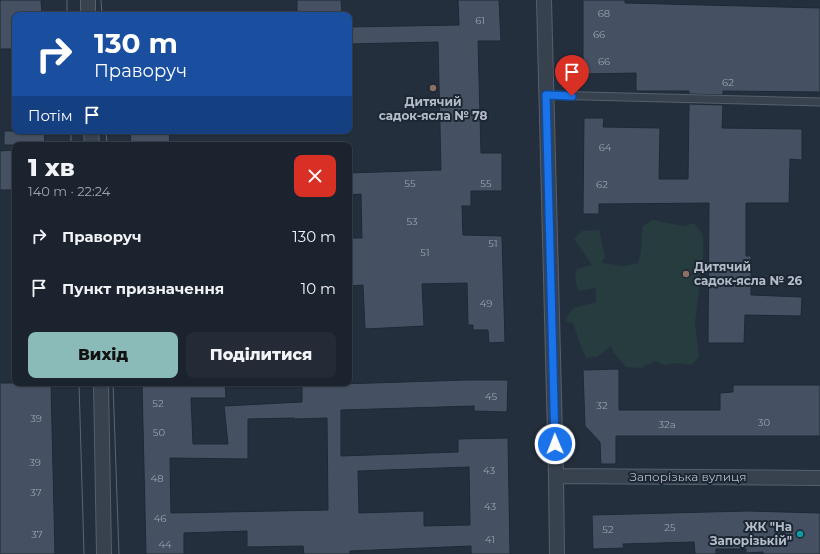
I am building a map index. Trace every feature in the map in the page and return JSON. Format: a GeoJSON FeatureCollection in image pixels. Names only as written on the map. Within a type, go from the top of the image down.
{"type":"FeatureCollection","features":[{"type":"Feature","properties":{"kind":"street"},"geometry":{"type":"LineString","coordinates":[[88,0],[88,12]]}},
{"type":"Feature","properties":{"kind":"street"},"geometry":{"type":"LineString","coordinates":[[544,0],[557,554]]}},
{"type":"Feature","properties":{"kind":"street"},"geometry":{"type":"LineString","coordinates":[[100,386],[104,554]]}},
{"type":"Feature","properties":{"kind":"street","name":"Запорізька вулиця"},"geometry":{"type":"LineString","coordinates":[[556,476],[820,478]]}},
{"type":"Feature","properties":{"kind":"lane"},"geometry":{"type":"LineString","coordinates":[[546,95],[820,102]]}},
{"type":"Feature","properties":{"kind":"green space"},"geometry":{"type":"Polygon","coordinates":[[[652,220],[684,226],[694,223],[703,235],[703,259],[695,322],[699,357],[692,365],[677,363],[664,365],[655,361],[641,368],[626,367],[614,353],[611,346],[597,357],[586,358],[573,323],[565,321],[573,308],[596,302],[596,288],[578,291],[575,277],[577,269],[592,265],[574,239],[582,231],[599,230],[605,256],[602,263],[624,266],[638,263],[643,226],[652,220]]]}},
{"type":"Feature","properties":{"kind":"building"},"geometry":{"type":"Polygon","coordinates":[[[0,0],[41,0],[42,12],[12,12],[12,49],[0,49],[0,0]]]}},
{"type":"Feature","properties":{"kind":"building"},"geometry":{"type":"Polygon","coordinates":[[[297,0],[341,0],[342,12],[297,12],[297,0]]]}},
{"type":"Feature","properties":{"kind":"building"},"geometry":{"type":"Polygon","coordinates":[[[458,0],[499,0],[501,41],[478,41],[481,153],[502,153],[502,191],[471,191],[471,206],[462,206],[463,235],[502,236],[505,342],[489,343],[488,330],[473,330],[473,325],[468,325],[467,283],[422,284],[424,326],[365,329],[363,285],[352,286],[352,238],[362,238],[361,194],[352,195],[352,173],[441,170],[438,42],[352,44],[352,27],[459,25],[458,0]]]}},
{"type":"Feature","properties":{"kind":"building"},"geometry":{"type":"Polygon","coordinates":[[[583,0],[625,0],[625,3],[820,8],[820,92],[723,91],[723,95],[689,94],[689,91],[636,91],[636,73],[583,74],[583,0]]]}},
{"type":"Feature","properties":{"kind":"building"},"geometry":{"type":"Polygon","coordinates":[[[689,104],[723,105],[722,128],[802,129],[802,160],[790,159],[789,203],[746,203],[746,256],[751,256],[751,295],[802,297],[801,316],[745,315],[744,343],[708,343],[709,203],[599,204],[599,214],[583,214],[584,118],[604,118],[603,127],[660,128],[659,179],[688,179],[689,104]]]}},
{"type":"Feature","properties":{"kind":"building"},"geometry":{"type":"Polygon","coordinates":[[[4,131],[12,131],[12,134],[44,134],[45,142],[12,142],[12,145],[4,145],[4,131]]]}},
{"type":"Feature","properties":{"kind":"building"},"geometry":{"type":"Polygon","coordinates":[[[130,134],[169,134],[170,142],[131,142],[130,134]]]}},
{"type":"Feature","properties":{"kind":"building"},"geometry":{"type":"Polygon","coordinates":[[[12,150],[12,190],[0,190],[0,151],[12,150]]]}},
{"type":"Feature","properties":{"kind":"building"},"geometry":{"type":"Polygon","coordinates":[[[619,369],[619,410],[720,410],[720,393],[733,392],[733,385],[820,385],[820,436],[616,436],[616,464],[601,464],[600,442],[585,426],[583,370],[619,369]]]}},
{"type":"Feature","properties":{"kind":"building"},"geometry":{"type":"Polygon","coordinates":[[[508,380],[507,412],[474,411],[474,406],[341,410],[341,456],[458,452],[458,439],[508,438],[510,554],[471,554],[471,546],[350,551],[350,554],[304,554],[303,546],[247,547],[247,531],[184,533],[184,554],[146,554],[142,386],[225,386],[226,398],[191,398],[193,444],[228,444],[224,406],[302,402],[302,386],[352,386],[352,384],[508,380]],[[327,418],[248,419],[248,459],[170,458],[171,513],[328,510],[327,418]],[[469,467],[358,471],[359,513],[424,511],[424,526],[470,525],[469,467]]]}},
{"type":"Feature","properties":{"kind":"building"},"geometry":{"type":"Polygon","coordinates":[[[0,383],[12,383],[12,386],[51,386],[55,554],[0,554],[0,383]]]}},
{"type":"Feature","properties":{"kind":"building"},"geometry":{"type":"Polygon","coordinates":[[[748,511],[820,513],[820,554],[763,554],[763,552],[746,553],[746,549],[716,549],[716,554],[695,554],[694,542],[623,544],[624,548],[593,549],[592,515],[748,511]]]}},
{"type":"Feature","properties":{"kind":"tram line"},"geometry":{"type":"LineString","coordinates":[[67,0],[67,12]]}},
{"type":"Feature","properties":{"kind":"tram line"},"geometry":{"type":"LineString","coordinates":[[101,0],[102,12]]}},
{"type":"Feature","properties":{"kind":"tram line"},"geometry":{"type":"LineString","coordinates":[[71,134],[71,142]]}},
{"type":"Feature","properties":{"kind":"tram line"},"geometry":{"type":"LineString","coordinates":[[106,134],[107,142]]}},
{"type":"Feature","properties":{"kind":"tram line"},"geometry":{"type":"LineString","coordinates":[[79,386],[84,554]]}},
{"type":"Feature","properties":{"kind":"tram line"},"geometry":{"type":"LineString","coordinates":[[113,386],[119,554]]}},
{"type":"Feature","properties":{"kind":"place","name":"Дитячий садок-ясла № 78"},"geometry":{"type":"Point","coordinates":[433,88]}},
{"type":"Feature","properties":{"kind":"place","name":"Дитячий садок-ясла № 26"},"geometry":{"type":"Point","coordinates":[686,274]}},
{"type":"Feature","properties":{"kind":"place","name":"ЖК \"На Запорізькій\""},"geometry":{"type":"Point","coordinates":[800,534]}},
{"type":"Feature","properties":{"kind":"route"},"geometry":{"type":"LineString","coordinates":[[555,444],[546,95],[572,96]]}}]}
